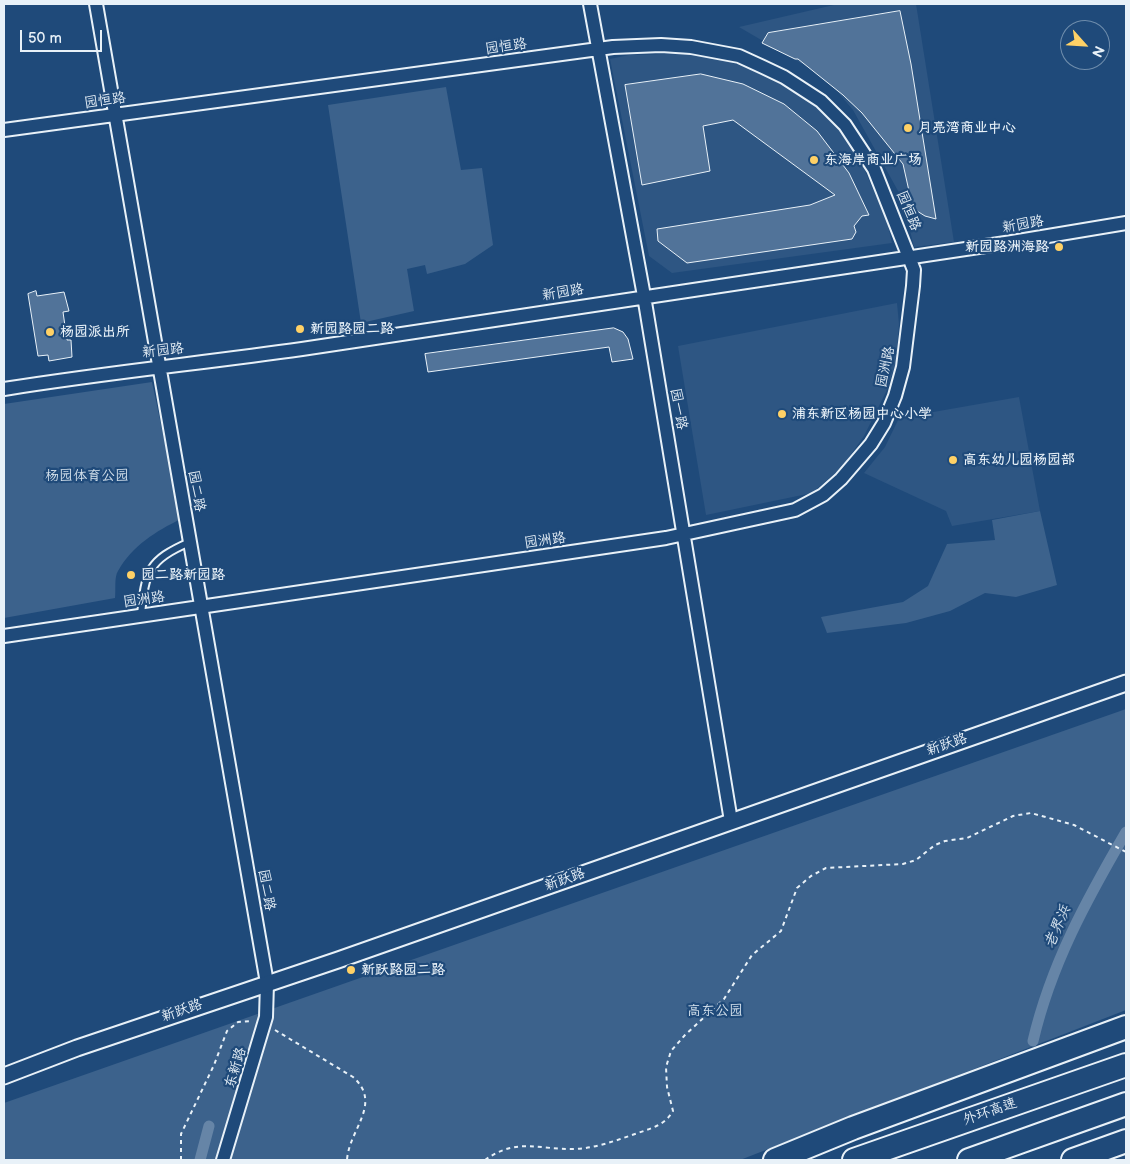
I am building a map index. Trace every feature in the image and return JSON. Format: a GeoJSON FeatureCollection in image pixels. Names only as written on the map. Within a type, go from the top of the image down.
{"type":"FeatureCollection","features":[{"type":"Feature","properties":{"kind":"highway"},"geometry":{"type":"LineString","coordinates":[[775,1160],[852,1128],[1126,1027]]}},
{"type":"Feature","properties":{"kind":"highway","name":"外环高速"},"geometry":{"type":"LineString","coordinates":[[854,1160],[1126,1065]]}},
{"type":"Feature","properties":{"kind":"highway"},"geometry":{"type":"LineString","coordinates":[[969,1160],[1126,1104]]}},
{"type":"Feature","properties":{"kind":"highway"},"geometry":{"type":"LineString","coordinates":[[1072,1160],[1126,1141]]}},
{"type":"Feature","properties":{"kind":"street","name":"园二路"},"geometry":{"type":"LineString","coordinates":[[96,4],[267,983]]}},
{"type":"Feature","properties":{"kind":"street","name":"园一路"},"geometry":{"type":"LineString","coordinates":[[590,4],[644,296],[730,821]]}},
{"type":"Feature","properties":{"kind":"street","name":"园恒路"},"geometry":{"type":"LineString","coordinates":[[4,130],[597,50],[661,45],[717,51],[739,56],[784,77],[821,101],[845,125],[874,168],[909,258]]}},
{"type":"Feature","properties":{"kind":"street","name":"新园路"},"geometry":{"type":"LineString","coordinates":[[4,389],[158,366],[216,361],[302,349],[644,296],[909,258],[1126,223]]}},
{"type":"Feature","properties":{"kind":"street","name":"园洲路"},"geometry":{"type":"LineString","coordinates":[[4,636],[646,541],[795,510],[823,495],[857,462],[884,423],[895,396],[903,367],[914,270],[909,258]]}},
{"type":"Feature","properties":{"kind":"street","name":"新跃路"},"geometry":{"type":"LineString","coordinates":[[4,1076],[77,1048],[347,957],[1126,683]]}},
{"type":"Feature","properties":{"kind":"street","name":"东新路"},"geometry":{"type":"LineString","coordinates":[[223,1160],[264,1026],[267,983]]}},
{"type":"Feature","properties":{"kind":"lane"},"geometry":{"type":"LineString","coordinates":[[141,615],[144,584],[151,570],[168,552],[190,542]]}},
{"type":"Feature","properties":{"kind":"path"},"geometry":{"type":"LineString","coordinates":[[486,1160],[500,1149],[517,1146],[574,1149],[598,1147],[660,1125],[669,1118],[673,1111],[667,1087],[666,1067],[671,1051],[685,1035],[724,1000],[752,955],[781,931],[797,888],[811,876],[826,868],[904,864],[916,860],[935,845],[945,841],[967,838],[1013,816],[1031,813],[1074,825],[1126,852]]}},
{"type":"Feature","properties":{"kind":"path"},"geometry":{"type":"LineString","coordinates":[[181,1160],[180,1134],[214,1065],[227,1031],[238,1022],[252,1021],[344,1072],[363,1086],[366,1100],[364,1113],[348,1148],[347,1160]]}},
{"type":"Feature","properties":{"kind":"shaded area"},"geometry":{"type":"Polygon","coordinates":[[[838,4],[916,4],[954,242],[914,247],[902,198],[853,110],[831,84],[811,69],[739,27],[838,4]]]}},
{"type":"Feature","properties":{"kind":"shaded area"},"geometry":{"type":"Polygon","coordinates":[[[629,55],[710,55],[764,74],[804,97],[833,122],[858,155],[887,221],[892,243],[672,273],[649,256],[610,59],[629,55]]]}},
{"type":"Feature","properties":{"kind":"shaded area","name":"浦东新区杨园中心小学"},"geometry":{"type":"Polygon","coordinates":[[[897,303],[899,324],[896,363],[886,392],[864,436],[842,467],[812,493],[706,515],[678,346],[897,303]]]}},
{"type":"Feature","properties":{"kind":"shaded area","name":"高东幼儿园杨园部"},"geometry":{"type":"Polygon","coordinates":[[[1019,397],[1040,511],[952,526],[946,511],[864,473],[885,447],[899,418],[1019,397]]]}},
{"type":"Feature","properties":{"kind":"green space"},"geometry":{"type":"Polygon","coordinates":[[[446,87],[461,170],[482,168],[493,245],[465,264],[427,274],[425,265],[407,269],[414,311],[361,323],[328,105],[446,87]]]}},
{"type":"Feature","properties":{"kind":"green space","name":"杨园体育公园"},"geometry":{"type":"Polygon","coordinates":[[[152,382],[181,519],[145,540],[130,554],[117,574],[115,598],[4,618],[4,404],[152,382]]]}},
{"type":"Feature","properties":{"kind":"green space"},"geometry":{"type":"Polygon","coordinates":[[[1040,511],[1057,585],[1016,597],[985,593],[950,611],[906,623],[827,633],[821,617],[903,602],[928,586],[947,544],[995,540],[992,520],[1040,511]]]}},
{"type":"Feature","properties":{"kind":"green space","name":"高东公园"},"geometry":{"type":"Polygon","coordinates":[[[1126,709],[1126,1010],[740,1160],[4,1160],[4,1103],[1126,709]]]}},
{"type":"Feature","properties":{"kind":"building","name":"月亮湾商业中心"},"geometry":{"type":"Polygon","coordinates":[[[900,11],[911,64],[936,219],[925,216],[917,211],[911,200],[903,164],[862,113],[843,95],[798,59],[762,43],[768,33],[900,11]]]}},
{"type":"Feature","properties":{"kind":"building","name":"东海岸商业广场"},"geometry":{"type":"Polygon","coordinates":[[[701,74],[743,84],[784,104],[817,131],[849,173],[869,215],[862,216],[854,226],[856,232],[852,239],[687,263],[658,241],[657,229],[810,205],[835,195],[733,120],[703,126],[710,171],[642,185],[625,85],[701,74]]]}},
{"type":"Feature","properties":{"kind":"building","name":"杨园派出所"},"geometry":{"type":"Polygon","coordinates":[[[36,291],[37,296],[64,292],[69,311],[63,312],[67,340],[71,340],[72,357],[49,361],[48,355],[38,356],[28,294],[36,291]]]}},
{"type":"Feature","properties":{"kind":"building"},"geometry":{"type":"Polygon","coordinates":[[[614,328],[623,332],[628,339],[633,359],[612,362],[609,347],[428,372],[425,354],[614,328]]]}},
{"type":"Feature","properties":{"kind":"waterway","name":"老界浜"},"geometry":{"type":"LineString","coordinates":[[1033,1041],[1060,959],[1084,907],[1126,832]]}},
{"type":"Feature","properties":{"kind":"waterway"},"geometry":{"type":"LineString","coordinates":[[200,1160],[209,1126]]}},
{"type":"Feature","properties":{"kind":"place","name":"月亮湾商业中心"},"geometry":{"type":"Point","coordinates":[908,128]}},
{"type":"Feature","properties":{"kind":"place","name":"东海岸商业广场"},"geometry":{"type":"Point","coordinates":[814,160]}},
{"type":"Feature","properties":{"kind":"place","name":"新园路洲海路"},"geometry":{"type":"Point","coordinates":[1059,247]}},
{"type":"Feature","properties":{"kind":"place","name":"新园路园二路"},"geometry":{"type":"Point","coordinates":[300,329]}},
{"type":"Feature","properties":{"kind":"place","name":"杨园派出所"},"geometry":{"type":"Point","coordinates":[50,332]}},
{"type":"Feature","properties":{"kind":"place","name":"浦东新区杨园中心小学"},"geometry":{"type":"Point","coordinates":[782,414]}},
{"type":"Feature","properties":{"kind":"place","name":"高东幼儿园杨园部"},"geometry":{"type":"Point","coordinates":[953,460]}},
{"type":"Feature","properties":{"kind":"place","name":"园二路新园路"},"geometry":{"type":"Point","coordinates":[131,575]}},
{"type":"Feature","properties":{"kind":"place","name":"新跃路园二路"},"geometry":{"type":"Point","coordinates":[351,970]}}]}
